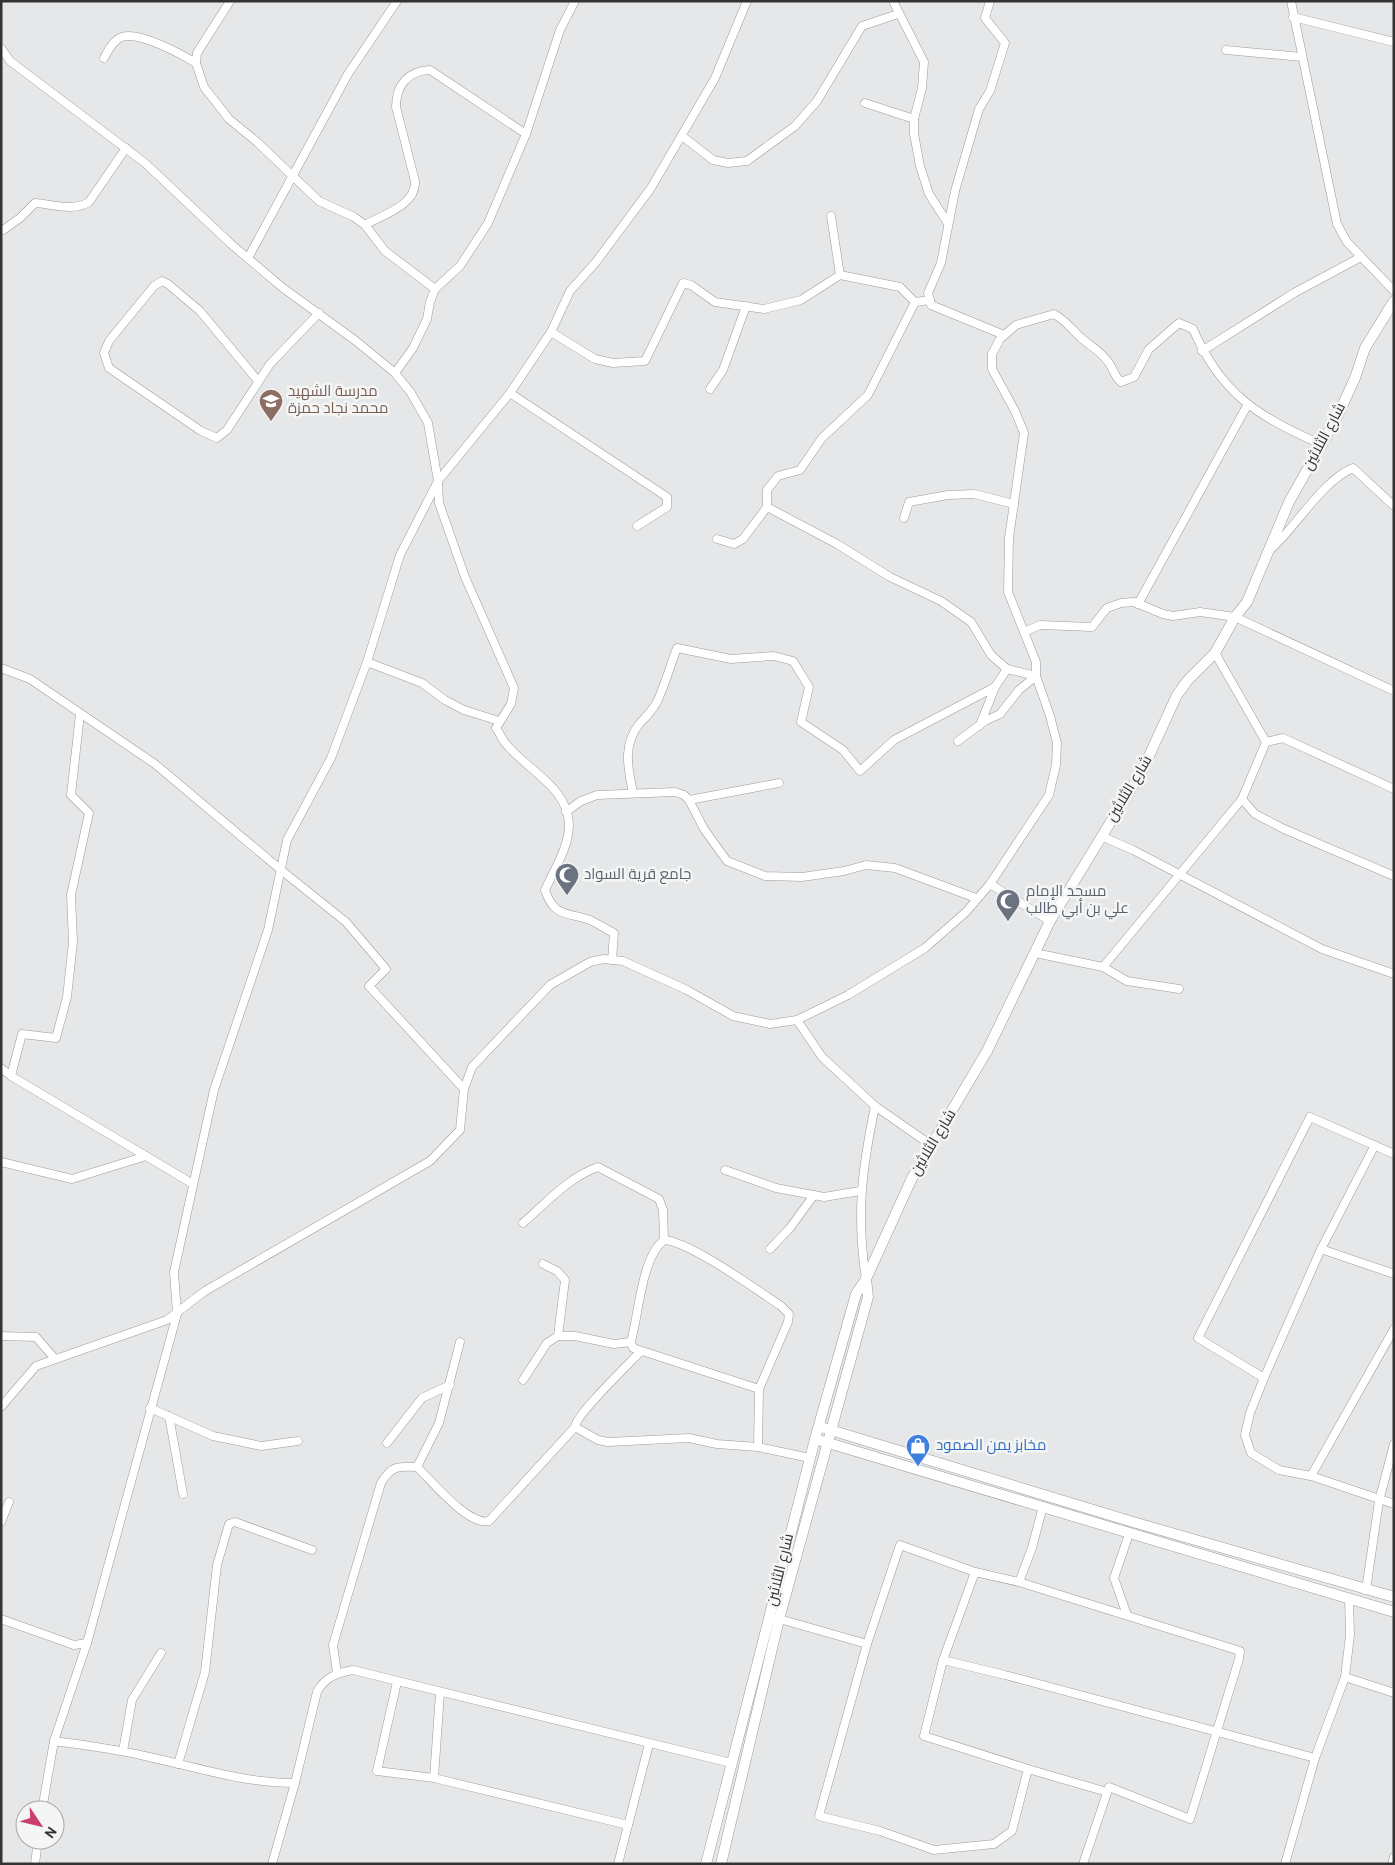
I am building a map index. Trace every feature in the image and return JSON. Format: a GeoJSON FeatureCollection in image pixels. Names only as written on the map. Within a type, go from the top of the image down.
{"type":"FeatureCollection","features":[{"type":"Feature","properties":{"kind":"street"},"geometry":{"type":"LineString","coordinates":[[248,258],[348,74],[397,1]]}},
{"type":"Feature","properties":{"kind":"street"},"geometry":{"type":"LineString","coordinates":[[395,372],[413,348],[427,319],[435,289],[460,266],[488,223],[526,134],[560,30],[576,1]]}},
{"type":"Feature","properties":{"kind":"street"},"geometry":{"type":"LineString","coordinates":[[44,1800],[54,1741],[87,1643],[177,1314],[174,1272],[214,1090],[268,930],[287,840],[331,758],[367,662],[400,555],[438,481],[510,393],[551,332],[570,291],[596,262],[652,188],[715,78],[747,1]]}},
{"type":"Feature","properties":{"kind":"street"},"geometry":{"type":"LineString","coordinates":[[893,1],[924,62],[922,88],[914,119],[918,158],[929,194],[947,222]]}},
{"type":"Feature","properties":{"kind":"street"},"geometry":{"type":"LineString","coordinates":[[990,1],[985,18],[1005,43],[990,91],[979,109],[947,222],[940,263],[928,293],[931,305],[1004,335]]}},
{"type":"Feature","properties":{"kind":"street"},"geometry":{"type":"LineString","coordinates":[[1291,1],[1337,224],[1347,242],[1394,291]]}},
{"type":"Feature","properties":{"kind":"street"},"geometry":{"type":"LineString","coordinates":[[226,3],[197,54],[196,63],[204,87],[229,119],[257,142],[319,200],[354,217],[365,225],[385,251],[435,289]]}},
{"type":"Feature","properties":{"kind":"street"},"geometry":{"type":"LineString","coordinates":[[682,136],[713,160],[728,164],[747,160],[795,126],[817,101],[862,26],[898,14]]}},
{"type":"Feature","properties":{"kind":"street"},"geometry":{"type":"LineString","coordinates":[[1293,17],[1394,42]]}},
{"type":"Feature","properties":{"kind":"street"},"geometry":{"type":"LineString","coordinates":[[104,58],[112,45],[121,37],[134,36],[174,50],[196,63]]}},
{"type":"Feature","properties":{"kind":"street"},"geometry":{"type":"LineString","coordinates":[[1,48],[10,61],[145,163],[248,258],[395,372],[411,393],[428,423],[438,481],[439,503],[465,577],[514,688],[511,704],[496,728],[506,744],[557,793],[566,812],[569,825],[564,849],[545,890],[550,904],[562,913],[590,920],[614,933],[612,960]]}},
{"type":"Feature","properties":{"kind":"street"},"geometry":{"type":"LineString","coordinates":[[1226,50],[1302,57]]}},
{"type":"Feature","properties":{"kind":"street"},"geometry":{"type":"LineString","coordinates":[[365,225],[405,203],[414,192],[415,181],[396,107],[396,98],[403,82],[419,70],[430,70],[526,134]]}},
{"type":"Feature","properties":{"kind":"street"},"geometry":{"type":"LineString","coordinates":[[865,103],[914,119]]}},
{"type":"Feature","properties":{"kind":"street"},"geometry":{"type":"LineString","coordinates":[[3,230],[20,218],[35,203],[70,208],[82,207],[89,202],[126,148]]}},
{"type":"Feature","properties":{"kind":"street"},"geometry":{"type":"LineString","coordinates":[[831,216],[840,275]]}},
{"type":"Feature","properties":{"kind":"street"},"geometry":{"type":"LineString","coordinates":[[1202,351],[1294,293],[1361,257]]}},
{"type":"Feature","properties":{"kind":"street"},"geometry":{"type":"LineString","coordinates":[[551,332],[595,359],[613,363],[645,362],[683,283],[691,285],[715,302],[764,309],[801,300],[840,275],[900,287],[915,302]]}},
{"type":"Feature","properties":{"kind":"street"},"geometry":{"type":"LineString","coordinates":[[258,381],[200,311],[162,281],[154,286],[109,341],[104,353],[109,368],[211,438],[222,436],[258,381],[319,314]]}},
{"type":"Feature","properties":{"kind":"street"},"geometry":{"type":"LineString","coordinates":[[915,302],[930,300]]}},
{"type":"Feature","properties":{"kind":"street","name":"شارع الثلاثين"},"geometry":{"type":"LineString","coordinates":[[721,1864],[810,1458],[856,1294],[866,1279],[896,1211],[930,1145],[987,1051],[1050,921],[1150,755],[1177,695],[1188,680],[1215,653],[1235,616],[1247,602],[1289,502],[1323,445],[1355,378],[1365,348],[1394,301]]}},
{"type":"Feature","properties":{"kind":"street"},"geometry":{"type":"LineString","coordinates":[[717,539],[734,544],[743,539],[767,507],[767,490],[778,476],[800,470],[822,438],[868,395],[915,302]]}},
{"type":"Feature","properties":{"kind":"street"},"geometry":{"type":"LineString","coordinates":[[710,389],[723,370],[746,306]]}},
{"type":"Feature","properties":{"kind":"street"},"geometry":{"type":"LineString","coordinates":[[3,1402],[36,1366],[177,1314],[205,1291],[430,1161],[460,1130],[464,1089],[472,1066],[550,984],[590,962],[604,959],[623,961],[687,990],[733,1016],[770,1024],[797,1020],[848,995],[925,948],[966,912],[976,898],[990,884],[1049,795],[1056,764],[1057,743],[1036,676],[1036,662],[1008,592],[1007,559],[1024,433],[1015,411],[992,370],[992,354],[1004,335],[1016,325],[1054,314],[1066,321],[1081,338],[1098,350],[1111,365],[1114,376],[1121,382],[1134,377],[1149,349],[1179,323],[1193,329],[1202,351],[1232,392],[1258,412],[1323,445]]}},
{"type":"Feature","properties":{"kind":"street"},"geometry":{"type":"LineString","coordinates":[[510,393],[667,497],[667,507],[637,526]]}},
{"type":"Feature","properties":{"kind":"street"},"geometry":{"type":"LineString","coordinates":[[1138,604],[1248,404]]}},
{"type":"Feature","properties":{"kind":"street"},"geometry":{"type":"LineString","coordinates":[[1269,550],[1282,540],[1318,496],[1346,471],[1353,468],[1394,506]]}},
{"type":"Feature","properties":{"kind":"street"},"geometry":{"type":"LineString","coordinates":[[904,518],[909,502],[948,495],[974,494],[1014,504]]}},
{"type":"Feature","properties":{"kind":"street"},"geometry":{"type":"LineString","coordinates":[[767,507],[837,544],[890,577],[942,601],[971,622],[991,655],[1007,669],[1036,676]]}},
{"type":"Feature","properties":{"kind":"street"},"geometry":{"type":"LineString","coordinates":[[1024,632],[1040,625],[1092,627],[1107,608],[1121,603],[1138,604],[1173,616],[1200,612],[1235,616],[1394,691]]}},
{"type":"Feature","properties":{"kind":"street"},"geometry":{"type":"LineString","coordinates":[[633,793],[626,762],[628,747],[640,723],[649,716],[657,702],[676,648],[731,659],[774,656],[792,661],[809,687],[801,722],[843,750],[860,771],[894,740],[995,687]]}},
{"type":"Feature","properties":{"kind":"street"},"geometry":{"type":"LineString","coordinates":[[1215,653],[1266,742]]}},
{"type":"Feature","properties":{"kind":"street"},"geometry":{"type":"LineString","coordinates":[[367,662],[422,683],[445,700],[464,710],[499,721]]}},
{"type":"Feature","properties":{"kind":"street"},"geometry":{"type":"LineString","coordinates":[[1,668],[30,679],[154,764],[346,922],[386,969],[369,986],[464,1089]]}},
{"type":"Feature","properties":{"kind":"street"},"geometry":{"type":"LineString","coordinates":[[980,725],[995,687],[1007,669]]}},
{"type":"Feature","properties":{"kind":"street"},"geometry":{"type":"LineString","coordinates":[[958,741],[980,725],[1000,714],[1019,690],[1036,676]]}},
{"type":"Feature","properties":{"kind":"street"},"geometry":{"type":"LineString","coordinates":[[10,1076],[22,1034],[56,1038],[68,997],[73,942],[71,896],[89,813],[71,795],[80,714]]}},
{"type":"Feature","properties":{"kind":"street"},"geometry":{"type":"LineString","coordinates":[[1266,742],[1284,738],[1394,789]]}},
{"type":"Feature","properties":{"kind":"street"},"geometry":{"type":"LineString","coordinates":[[1103,967],[1242,799],[1266,742]]}},
{"type":"Feature","properties":{"kind":"street"},"geometry":{"type":"LineString","coordinates":[[689,800],[779,782]]}},
{"type":"Feature","properties":{"kind":"street"},"geometry":{"type":"LineString","coordinates":[[566,812],[582,800],[597,795],[675,792],[684,795],[689,800],[704,829],[727,860],[765,876],[802,877],[844,871],[866,865],[895,868],[976,898]]}},
{"type":"Feature","properties":{"kind":"street"},"geometry":{"type":"LineString","coordinates":[[1242,799],[1255,814],[1284,829],[1394,876]]}},
{"type":"Feature","properties":{"kind":"street"},"geometry":{"type":"LineString","coordinates":[[1101,836],[1179,874],[1322,949],[1394,974]]}},
{"type":"Feature","properties":{"kind":"street"},"geometry":{"type":"LineString","coordinates":[[990,884],[1050,921]]}},
{"type":"Feature","properties":{"kind":"street"},"geometry":{"type":"LineString","coordinates":[[1035,952],[1103,967],[1127,981],[1179,989]]}},
{"type":"Feature","properties":{"kind":"street"},"geometry":{"type":"LineString","coordinates":[[797,1020],[822,1057],[875,1106],[930,1145]]}},
{"type":"Feature","properties":{"kind":"street"},"geometry":{"type":"LineString","coordinates":[[1,1068],[10,1076],[193,1184]]}},
{"type":"Feature","properties":{"kind":"street"},"geometry":{"type":"LineString","coordinates":[[866,1279],[860,1241],[860,1191],[875,1106]]}},
{"type":"Feature","properties":{"kind":"street"},"geometry":{"type":"LineString","coordinates":[[1264,1378],[1198,1338],[1310,1117],[1394,1154]]}},
{"type":"Feature","properties":{"kind":"street"},"geometry":{"type":"LineString","coordinates":[[1374,1145],[1321,1249],[1264,1378],[1250,1413],[1245,1435],[1252,1453],[1279,1470],[1311,1476],[1379,1501],[1394,1504]]}},
{"type":"Feature","properties":{"kind":"street"},"geometry":{"type":"LineString","coordinates":[[1,1162],[72,1178],[146,1156]]}},
{"type":"Feature","properties":{"kind":"street"},"geometry":{"type":"LineString","coordinates":[[523,1223],[556,1193],[586,1171],[598,1167],[659,1199],[663,1210],[664,1240]]}},
{"type":"Feature","properties":{"kind":"street"},"geometry":{"type":"LineString","coordinates":[[725,1170],[776,1188],[824,1197],[860,1191]]}},
{"type":"Feature","properties":{"kind":"street"},"geometry":{"type":"LineString","coordinates":[[770,1249],[790,1228],[814,1195]]}},
{"type":"Feature","properties":{"kind":"street"},"geometry":{"type":"LineString","coordinates":[[758,1389],[641,1352],[634,1348],[631,1342],[650,1260],[658,1244],[664,1240],[671,1240],[714,1263],[781,1306],[789,1314],[788,1322],[758,1389],[758,1447]]}},
{"type":"Feature","properties":{"kind":"street"},"geometry":{"type":"LineString","coordinates":[[1321,1249],[1394,1274]]}},
{"type":"Feature","properties":{"kind":"street"},"geometry":{"type":"LineString","coordinates":[[543,1264],[557,1271],[566,1280],[558,1336]]}},
{"type":"Feature","properties":{"kind":"street","name":"شارع الثلاثين"},"geometry":{"type":"LineString","coordinates":[[707,1863],[731,1763],[831,1430],[868,1297],[866,1279]]}},
{"type":"Feature","properties":{"kind":"street"},"geometry":{"type":"LineString","coordinates":[[1311,1476],[1394,1330]]}},
{"type":"Feature","properties":{"kind":"street"},"geometry":{"type":"LineString","coordinates":[[1,1336],[36,1337],[55,1359]]}},
{"type":"Feature","properties":{"kind":"street"},"geometry":{"type":"LineString","coordinates":[[523,1380],[548,1343],[558,1336],[575,1336],[614,1344],[631,1342]]}},
{"type":"Feature","properties":{"kind":"street"},"geometry":{"type":"LineString","coordinates":[[417,1467],[439,1423],[460,1342]]}},
{"type":"Feature","properties":{"kind":"street"},"geometry":{"type":"LineString","coordinates":[[337,1673],[334,1645],[381,1483],[388,1471],[400,1466],[417,1467],[464,1513],[482,1522],[489,1521],[575,1427],[576,1421],[588,1406],[641,1352]]}},
{"type":"Feature","properties":{"kind":"street"},"geometry":{"type":"LineString","coordinates":[[387,1443],[422,1398],[450,1385]]}},
{"type":"Feature","properties":{"kind":"street"},"geometry":{"type":"LineString","coordinates":[[150,1408],[213,1436],[261,1446],[298,1441]]}},
{"type":"Feature","properties":{"kind":"street"},"geometry":{"type":"LineString","coordinates":[[169,1416],[183,1494]]}},
{"type":"Feature","properties":{"kind":"street"},"geometry":{"type":"LineString","coordinates":[[818,1426],[1133,1522],[1394,1597]]}},
{"type":"Feature","properties":{"kind":"street"},"geometry":{"type":"LineString","coordinates":[[575,1427],[598,1440],[608,1442],[689,1438],[717,1444],[758,1447],[810,1458]]}},
{"type":"Feature","properties":{"kind":"street"},"geometry":{"type":"LineString","coordinates":[[815,1439],[1394,1612]]}},
{"type":"Feature","properties":{"kind":"street"},"geometry":{"type":"LineString","coordinates":[[1366,1590],[1379,1501],[1394,1444]]}},
{"type":"Feature","properties":{"kind":"street"},"geometry":{"type":"LineString","coordinates":[[1,1522],[9,1502]]}},
{"type":"Feature","properties":{"kind":"street"},"geometry":{"type":"LineString","coordinates":[[1018,1582],[1032,1548],[1043,1506]]}},
{"type":"Feature","properties":{"kind":"street"},"geometry":{"type":"LineString","coordinates":[[178,1764],[205,1672],[217,1565],[229,1524],[235,1522],[312,1550]]}},
{"type":"Feature","properties":{"kind":"street"},"geometry":{"type":"LineString","coordinates":[[1127,1615],[1114,1578],[1129,1534]]}},
{"type":"Feature","properties":{"kind":"street"},"geometry":{"type":"LineString","coordinates":[[1028,1770],[1012,1831],[994,1844],[934,1850],[880,1831],[820,1816],[867,1644],[900,1545],[975,1572],[1018,1582],[1240,1651],[1240,1659],[1190,1819],[1109,1787],[1083,1864]]}},
{"type":"Feature","properties":{"kind":"street"},"geometry":{"type":"LineString","coordinates":[[975,1572],[943,1660],[924,1736],[1028,1770],[1107,1792]]}},
{"type":"Feature","properties":{"kind":"street"},"geometry":{"type":"LineString","coordinates":[[1285,1864],[1315,1758],[1345,1677],[1350,1635],[1349,1599]]}},
{"type":"Feature","properties":{"kind":"street"},"geometry":{"type":"LineString","coordinates":[[774,1617],[867,1644]]}},
{"type":"Feature","properties":{"kind":"street"},"geometry":{"type":"LineString","coordinates":[[1,1618],[74,1644],[87,1643]]}},
{"type":"Feature","properties":{"kind":"street"},"geometry":{"type":"LineString","coordinates":[[123,1751],[132,1700],[161,1653]]}},
{"type":"Feature","properties":{"kind":"street"},"geometry":{"type":"LineString","coordinates":[[943,1660],[1315,1758]]}},
{"type":"Feature","properties":{"kind":"street"},"geometry":{"type":"LineString","coordinates":[[272,1864],[295,1783],[317,1692],[323,1682],[337,1673],[354,1670],[440,1693],[731,1763]]}},
{"type":"Feature","properties":{"kind":"street"},"geometry":{"type":"LineString","coordinates":[[1345,1677],[1394,1693]]}},
{"type":"Feature","properties":{"kind":"street"},"geometry":{"type":"LineString","coordinates":[[397,1682],[377,1771],[434,1778],[628,1825]]}},
{"type":"Feature","properties":{"kind":"street"},"geometry":{"type":"LineString","coordinates":[[434,1778],[440,1693]]}},
{"type":"Feature","properties":{"kind":"street"},"geometry":{"type":"LineString","coordinates":[[54,1741],[123,1751],[236,1778],[269,1783],[295,1783]]}},
{"type":"Feature","properties":{"kind":"street"},"geometry":{"type":"LineString","coordinates":[[618,1864],[649,1744]]}},
{"type":"Feature","properties":{"kind":"street"},"geometry":{"type":"LineString","coordinates":[[34,1864],[36,1850]]}},
{"type":"Feature","properties":{"kind":"street"},"geometry":{"type":"LineString","coordinates":[[1392,1864],[1394,1857]]}},
{"type":"Feature","properties":{"kind":"place","name":"مدرسة الشهيد محمد نجاد حمزة"},"geometry":{"type":"Point","coordinates":[271,422]}},
{"type":"Feature","properties":{"kind":"place","name":"جامع قرية السواد"},"geometry":{"type":"Point","coordinates":[567,896]}},
{"type":"Feature","properties":{"kind":"place","name":"مسجد الإمام علي بن أبي طالب"},"geometry":{"type":"Point","coordinates":[1008,922]}},
{"type":"Feature","properties":{"kind":"place","name":"مخابز يمن الصمود"},"geometry":{"type":"Point","coordinates":[918,1467]}}]}
